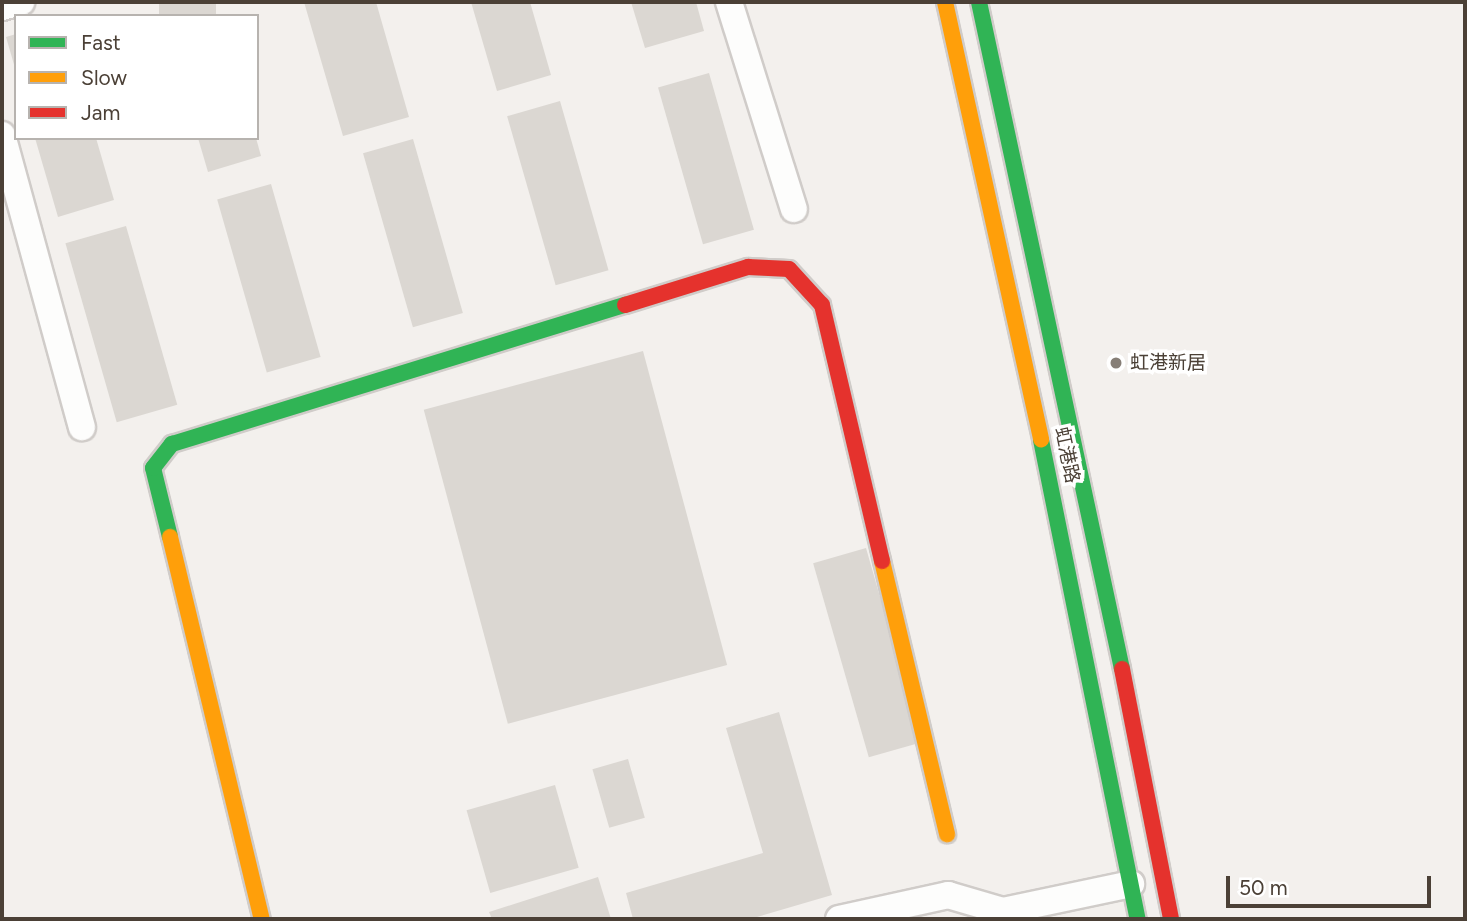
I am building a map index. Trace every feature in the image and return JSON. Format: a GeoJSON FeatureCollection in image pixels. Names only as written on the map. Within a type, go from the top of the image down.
{"type":"FeatureCollection","features":[{"type":"Feature","properties":{"kind":"main road","name":"虹港路"},"geometry":{"type":"LineString","coordinates":[[945,2],[1064,540],[1138,919]]}},
{"type":"Feature","properties":{"kind":"main road","name":"虹港路"},"geometry":{"type":"LineString","coordinates":[[979,2],[1101,563],[1171,919]]}},
{"type":"Feature","properties":{"kind":"main road"},"geometry":{"type":"LineString","coordinates":[[262,919],[153,468],[172,444],[748,267],[789,269],[822,305],[947,834]]}},
{"type":"Feature","properties":{"kind":"street"},"geometry":{"type":"LineString","coordinates":[[2,7],[20,2]]}},
{"type":"Feature","properties":{"kind":"street"},"geometry":{"type":"LineString","coordinates":[[729,2],[794,209]]}},
{"type":"Feature","properties":{"kind":"street"},"geometry":{"type":"LineString","coordinates":[[2,135],[82,428]]}},
{"type":"Feature","properties":{"kind":"street"},"geometry":{"type":"LineString","coordinates":[[839,919],[947,895],[1003,911],[1131,884]]}},
{"type":"Feature","properties":{"kind":"building"},"geometry":{"type":"Polygon","coordinates":[[[159,2],[216,2],[216,14],[159,14],[159,2]]]}},
{"type":"Feature","properties":{"kind":"building"},"geometry":{"type":"Polygon","coordinates":[[[304,2],[376,2],[409,117],[343,136],[304,2]]]}},
{"type":"Feature","properties":{"kind":"building"},"geometry":{"type":"Polygon","coordinates":[[[471,2],[530,2],[551,75],[497,91],[471,2]]]}},
{"type":"Feature","properties":{"kind":"building"},"geometry":{"type":"Polygon","coordinates":[[[631,2],[696,2],[704,31],[645,48],[631,2]]]}},
{"type":"Feature","properties":{"kind":"building"},"geometry":{"type":"Polygon","coordinates":[[[14,35],[14,65],[6,37],[14,35]]]}},
{"type":"Feature","properties":{"kind":"building"},"geometry":{"type":"Polygon","coordinates":[[[709,73],[754,230],[703,244],[658,88],[709,73]]]}},
{"type":"Feature","properties":{"kind":"building"},"geometry":{"type":"Polygon","coordinates":[[[560,101],[609,270],[556,285],[507,116],[560,101]]]}},
{"type":"Feature","properties":{"kind":"building"},"geometry":{"type":"Polygon","coordinates":[[[413,139],[463,313],[413,327],[363,153],[413,139]]]}},
{"type":"Feature","properties":{"kind":"building"},"geometry":{"type":"Polygon","coordinates":[[[36,140],[97,140],[114,200],[58,217],[36,140]]]}},
{"type":"Feature","properties":{"kind":"building"},"geometry":{"type":"Polygon","coordinates":[[[199,140],[257,140],[261,156],[208,172],[199,140]]]}},
{"type":"Feature","properties":{"kind":"building"},"geometry":{"type":"Polygon","coordinates":[[[271,184],[321,357],[267,372],[217,199],[271,184]]]}},
{"type":"Feature","properties":{"kind":"building"},"geometry":{"type":"Polygon","coordinates":[[[126,226],[177,405],[117,422],[65,243],[126,226]]]}},
{"type":"Feature","properties":{"kind":"building"},"geometry":{"type":"Polygon","coordinates":[[[643,351],[727,665],[508,724],[424,410],[643,351]]]}},
{"type":"Feature","properties":{"kind":"building"},"geometry":{"type":"Polygon","coordinates":[[[866,548],[922,742],[869,757],[813,563],[866,548]]]}},
{"type":"Feature","properties":{"kind":"building"},"geometry":{"type":"Polygon","coordinates":[[[779,712],[832,895],[750,919],[633,919],[626,893],[763,853],[726,728],[779,712]]]}},
{"type":"Feature","properties":{"kind":"building"},"geometry":{"type":"Polygon","coordinates":[[[628,759],[645,818],[609,828],[592,769],[628,759]]]}},
{"type":"Feature","properties":{"kind":"building"},"geometry":{"type":"Polygon","coordinates":[[[555,785],[579,868],[490,893],[467,810],[555,785]]]}},
{"type":"Feature","properties":{"kind":"building"},"geometry":{"type":"Polygon","coordinates":[[[598,877],[611,919],[492,919],[489,912],[598,877]]]}},
{"type":"Feature","properties":{"kind":"traffic: fast"},"geometry":{"type":"LineString","coordinates":[[979,2],[1122,669]]}},
{"type":"Feature","properties":{"kind":"traffic: fast"},"geometry":{"type":"LineString","coordinates":[[170,537],[153,468],[172,444],[625,305]]}},
{"type":"Feature","properties":{"kind":"traffic: fast"},"geometry":{"type":"LineString","coordinates":[[1041,440],[1138,919]]}},
{"type":"Feature","properties":{"kind":"traffic: slow"},"geometry":{"type":"LineString","coordinates":[[945,2],[1041,440]]}},
{"type":"Feature","properties":{"kind":"traffic: slow"},"geometry":{"type":"LineString","coordinates":[[170,537],[262,919]]}},
{"type":"Feature","properties":{"kind":"traffic: slow"},"geometry":{"type":"LineString","coordinates":[[882,561],[947,834]]}},
{"type":"Feature","properties":{"kind":"traffic: jam"},"geometry":{"type":"LineString","coordinates":[[625,305],[748,267],[789,269],[822,305],[882,561]]}},
{"type":"Feature","properties":{"kind":"traffic: jam"},"geometry":{"type":"LineString","coordinates":[[1122,669],[1171,919]]}},
{"type":"Feature","properties":{"kind":"place","name":"虹港新居"},"geometry":{"type":"Point","coordinates":[1116,363]}}]}
